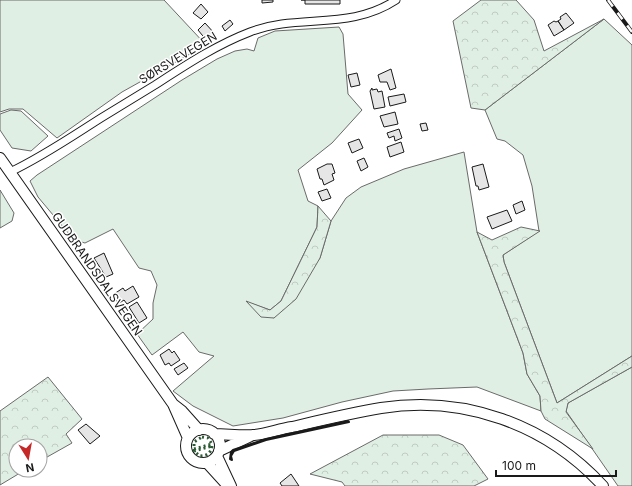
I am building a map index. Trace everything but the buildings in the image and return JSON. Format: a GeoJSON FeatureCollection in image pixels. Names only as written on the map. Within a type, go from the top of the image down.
{"type":"FeatureCollection","features":[{"type":"Feature","properties":{"kind":"main road","name":"GUDBRANDSDALSVEGEN"},"geometry":{"type":"LineString","coordinates":[[0,158],[172,404],[188,438]]}},
{"type":"Feature","properties":{"kind":"main road","name":"GUDBRANDSDALSVEGEN"},"geometry":{"type":"LineString","coordinates":[[172,404],[182,411],[199,430]]}},
{"type":"Feature","properties":{"kind":"main road"},"geometry":{"type":"LineString","coordinates":[[253,435],[218,453],[207,463],[198,463],[188,455],[186,445],[188,438],[199,430],[207,430],[214,434],[253,435],[382,408],[418,405],[452,407],[489,414],[538,435],[576,460],[603,486]]}},
{"type":"Feature","properties":{"kind":"main road"},"geometry":{"type":"LineString","coordinates":[[214,434],[219,443],[218,453],[230,486]]}},
{"type":"Feature","properties":{"kind":"main road"},"geometry":{"type":"LineString","coordinates":[[207,463],[230,486]]}},
{"type":"Feature","properties":{"kind":"street","name":"SØRSVEVEGEN"},"geometry":{"type":"LineString","coordinates":[[10,172],[65,141],[196,58],[233,39],[252,31],[269,27],[358,17],[377,11],[396,0]]}},
{"type":"Feature","properties":{"kind":"green space"},"geometry":{"type":"Polygon","coordinates":[[[0,0],[164,0],[206,45],[122,92],[57,138],[23,109],[9,109],[0,112],[0,0]]]}},
{"type":"Feature","properties":{"kind":"green space"},"geometry":{"type":"Polygon","coordinates":[[[481,0],[516,0],[534,20],[544,51],[604,19],[485,110],[471,108],[453,21],[481,0]]]}},
{"type":"Feature","properties":{"kind":"green space"},"geometry":{"type":"Polygon","coordinates":[[[604,19],[632,45],[632,356],[557,403],[504,262],[503,255],[539,231],[532,186],[523,155],[505,141],[497,139],[485,110],[604,19]]]}},
{"type":"Feature","properties":{"kind":"green space"},"geometry":{"type":"Polygon","coordinates":[[[339,27],[343,34],[348,94],[362,110],[332,143],[298,170],[308,201],[318,206],[317,227],[281,301],[270,310],[247,302],[274,318],[320,258],[331,221],[346,198],[361,187],[404,169],[464,152],[477,232],[523,353],[527,374],[540,396],[541,411],[477,387],[428,389],[393,391],[342,402],[283,418],[233,426],[193,406],[173,391],[214,356],[199,352],[183,332],[152,355],[137,334],[153,319],[153,303],[157,285],[151,271],[139,268],[113,229],[85,243],[74,240],[38,197],[30,181],[37,175],[182,80],[217,59],[235,51],[247,49],[254,51],[258,38],[275,31],[339,27]]]}},
{"type":"Feature","properties":{"kind":"green space"},"geometry":{"type":"Polygon","coordinates":[[[11,110],[21,111],[48,136],[31,151],[12,148],[0,130],[0,114],[11,110]]]}},
{"type":"Feature","properties":{"kind":"green space"},"geometry":{"type":"Polygon","coordinates":[[[0,190],[14,213],[12,221],[0,228],[0,190]]]}},
{"type":"Feature","properties":{"kind":"green space"},"geometry":{"type":"Polygon","coordinates":[[[318,206],[331,221],[320,258],[296,299],[274,318],[261,317],[246,301],[270,310],[281,301],[317,227],[318,206]]]}},
{"type":"Feature","properties":{"kind":"green space"},"geometry":{"type":"Polygon","coordinates":[[[521,227],[540,231],[503,255],[504,262],[557,403],[632,356],[632,367],[568,403],[566,412],[593,449],[545,419],[541,411],[540,396],[527,374],[523,353],[477,232],[492,240],[521,227]]]}},
{"type":"Feature","properties":{"kind":"green space"},"geometry":{"type":"Polygon","coordinates":[[[632,367],[632,486],[618,486],[566,411],[568,403],[632,367]]]}},
{"type":"Feature","properties":{"kind":"green space"},"geometry":{"type":"Polygon","coordinates":[[[48,377],[82,419],[66,434],[72,443],[48,456],[48,438],[8,438],[8,478],[12,478],[0,485],[0,411],[48,377]]]}},
{"type":"Feature","properties":{"kind":"green space"},"geometry":{"type":"Polygon","coordinates":[[[383,435],[439,435],[463,445],[488,479],[474,486],[345,486],[342,482],[310,474],[383,435]]]}},
{"type":"Feature","properties":{"kind":"railway"},"geometry":{"type":"LineString","coordinates":[[608,0],[632,32]]}},
{"type":"Feature","properties":{"kind":"hedge"},"geometry":{"type":"LineString","coordinates":[[202,437],[208,438],[212,444],[194,449],[194,442],[202,437]]}},
{"type":"Feature","properties":{"kind":"hedge"},"geometry":{"type":"LineString","coordinates":[[212,446],[210,452],[205,455],[200,456],[194,451],[212,446]]}},
{"type":"Feature","properties":{"kind":"wall"},"geometry":{"type":"LineString","coordinates":[[348,421],[349,422],[266,440],[234,451],[231,456],[232,460],[230,459],[231,452],[233,450],[266,439],[348,421]]}}]}
